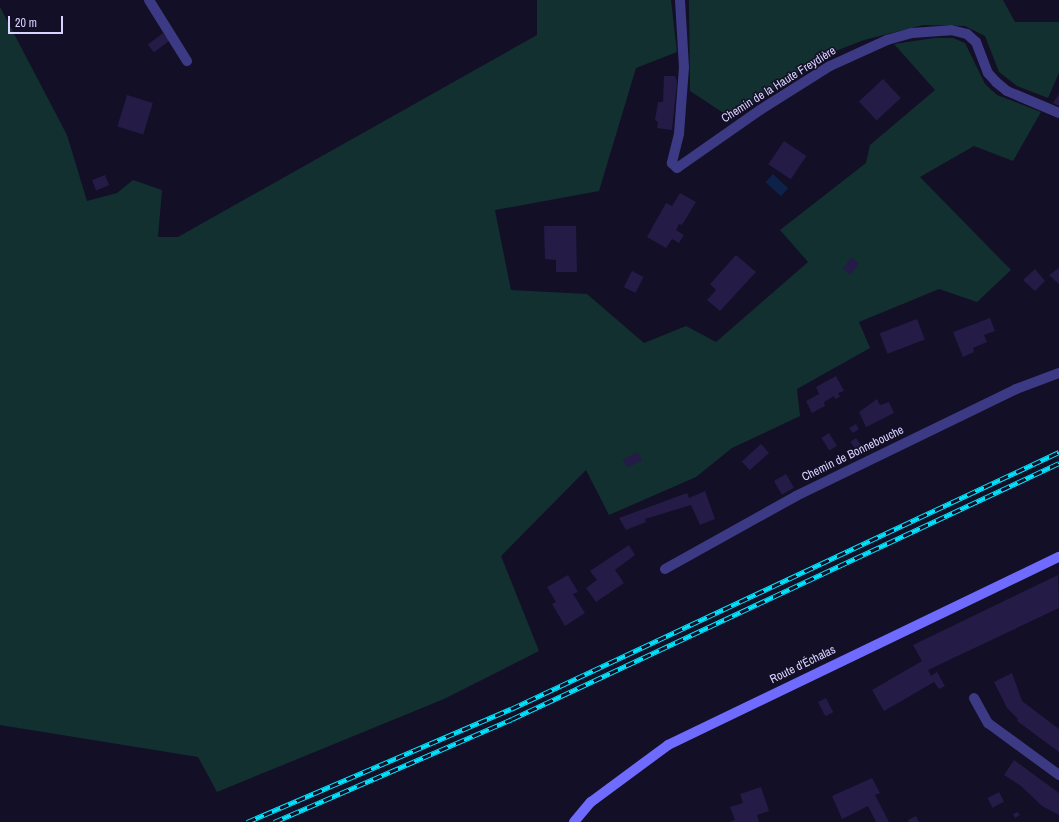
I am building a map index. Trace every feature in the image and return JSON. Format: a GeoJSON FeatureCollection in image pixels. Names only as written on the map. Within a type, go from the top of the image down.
{"type":"FeatureCollection","features":[{"type":"Feature","properties":{"kind":"street"},"geometry":{"type":"LineString","coordinates":[[148,0],[187,61]]}},
{"type":"Feature","properties":{"kind":"street","name":"Chemin de la Haute Freydière"},"geometry":{"type":"LineString","coordinates":[[680,0],[684,67],[679,134],[672,163],[677,168],[760,110],[830,66],[887,40],[912,33],[951,30],[967,34],[976,42],[988,72],[996,82],[1007,91],[1059,113]]}},
{"type":"Feature","properties":{"kind":"street","name":"Chemin de Bonnebouche"},"geometry":{"type":"LineString","coordinates":[[665,569],[796,496],[1016,389],[1059,373]]}},
{"type":"Feature","properties":{"kind":"street","name":"Route d'Échalas"},"geometry":{"type":"LineString","coordinates":[[574,822],[591,802],[668,744],[1059,557]]}},
{"type":"Feature","properties":{"kind":"street"},"geometry":{"type":"LineString","coordinates":[[974,698],[988,723],[1059,775]]}},
{"type":"Feature","properties":{"kind":"green space"},"geometry":{"type":"Polygon","coordinates":[[[537,0],[671,0],[677,52],[636,68],[599,191],[495,210],[511,290],[587,294],[644,343],[686,326],[716,342],[808,262],[780,230],[866,163],[870,145],[935,90],[894,44],[934,38],[953,38],[965,43],[985,84],[997,95],[1041,112],[1013,161],[974,146],[920,177],[1011,270],[977,302],[939,289],[859,322],[870,348],[797,389],[800,416],[732,448],[696,477],[609,515],[586,470],[501,556],[539,651],[444,699],[217,792],[198,757],[0,725],[0,7],[67,135],[87,201],[117,193],[133,180],[162,190],[158,237],[178,237],[537,35],[537,0]]]}},
{"type":"Feature","properties":{"kind":"green space"},"geometry":{"type":"Polygon","coordinates":[[[689,0],[1003,0],[1015,22],[1059,22],[1059,73],[1048,98],[1017,86],[999,72],[985,36],[965,26],[923,25],[864,40],[823,56],[731,118],[690,91],[689,0]]]}},
{"type":"Feature","properties":{"kind":"water"},"geometry":{"type":"Polygon","coordinates":[[[773,174],[788,188],[781,196],[765,182],[773,174]]]}},
{"type":"Feature","properties":{"kind":"building"},"geometry":{"type":"Polygon","coordinates":[[[163,33],[169,41],[154,52],[148,44],[163,33]]]}},
{"type":"Feature","properties":{"kind":"building"},"geometry":{"type":"Polygon","coordinates":[[[664,76],[675,76],[677,82],[672,130],[657,128],[658,122],[655,120],[658,102],[663,102],[664,76]]]}},
{"type":"Feature","properties":{"kind":"building"},"geometry":{"type":"Polygon","coordinates":[[[883,79],[901,98],[877,121],[859,102],[883,79]]]}},
{"type":"Feature","properties":{"kind":"building"},"geometry":{"type":"Polygon","coordinates":[[[1059,94],[1059,106],[1053,103],[1059,94]]]}},
{"type":"Feature","properties":{"kind":"building"},"geometry":{"type":"Polygon","coordinates":[[[127,95],[153,103],[143,134],[117,127],[127,95]]]}},
{"type":"Feature","properties":{"kind":"building"},"geometry":{"type":"Polygon","coordinates":[[[784,141],[806,156],[791,179],[768,164],[784,141]]]}},
{"type":"Feature","properties":{"kind":"building"},"geometry":{"type":"Polygon","coordinates":[[[105,175],[109,185],[96,190],[92,180],[105,175]]]}},
{"type":"Feature","properties":{"kind":"building"},"geometry":{"type":"Polygon","coordinates":[[[680,193],[696,202],[682,225],[679,224],[676,230],[684,235],[679,243],[672,239],[666,248],[647,237],[666,203],[672,206],[680,193]]]}},
{"type":"Feature","properties":{"kind":"building"},"geometry":{"type":"Polygon","coordinates":[[[544,226],[576,226],[577,272],[556,272],[556,260],[545,259],[544,226]]]}},
{"type":"Feature","properties":{"kind":"building"},"geometry":{"type":"Polygon","coordinates":[[[736,255],[756,272],[720,311],[707,300],[716,290],[710,284],[736,255]]]}},
{"type":"Feature","properties":{"kind":"building"},"geometry":{"type":"Polygon","coordinates":[[[851,257],[859,264],[850,275],[843,269],[851,257]]]}},
{"type":"Feature","properties":{"kind":"building"},"geometry":{"type":"Polygon","coordinates":[[[1059,268],[1059,284],[1049,275],[1059,268]]]}},
{"type":"Feature","properties":{"kind":"building"},"geometry":{"type":"Polygon","coordinates":[[[1035,269],[1045,281],[1035,291],[1023,280],[1035,269]]]}},
{"type":"Feature","properties":{"kind":"building"},"geometry":{"type":"Polygon","coordinates":[[[632,271],[644,277],[635,293],[624,287],[632,271]]]}},
{"type":"Feature","properties":{"kind":"building"},"geometry":{"type":"Polygon","coordinates":[[[990,318],[995,331],[984,335],[987,342],[973,348],[974,352],[963,357],[953,332],[990,318]]]}},
{"type":"Feature","properties":{"kind":"building"},"geometry":{"type":"Polygon","coordinates":[[[917,319],[925,340],[888,354],[880,333],[917,319]]]}},
{"type":"Feature","properties":{"kind":"building"},"geometry":{"type":"Polygon","coordinates":[[[836,376],[844,391],[838,393],[840,397],[835,399],[834,396],[824,402],[825,406],[812,413],[806,401],[819,394],[816,387],[836,376]]]}},
{"type":"Feature","properties":{"kind":"building"},"geometry":{"type":"Polygon","coordinates":[[[877,399],[880,405],[889,402],[894,413],[866,427],[859,412],[877,399]]]}},
{"type":"Feature","properties":{"kind":"building"},"geometry":{"type":"Polygon","coordinates":[[[856,424],[859,429],[853,433],[849,428],[856,424]]]}},
{"type":"Feature","properties":{"kind":"building"},"geometry":{"type":"Polygon","coordinates":[[[829,433],[837,446],[829,450],[821,438],[829,433]]]}},
{"type":"Feature","properties":{"kind":"building"},"geometry":{"type":"Polygon","coordinates":[[[856,438],[863,448],[857,452],[850,442],[856,438]]]}},
{"type":"Feature","properties":{"kind":"building"},"geometry":{"type":"Polygon","coordinates":[[[761,444],[769,453],[750,470],[742,461],[761,444]]]}},
{"type":"Feature","properties":{"kind":"building"},"geometry":{"type":"Polygon","coordinates":[[[638,452],[642,460],[627,468],[623,460],[638,452]]]}},
{"type":"Feature","properties":{"kind":"building"},"geometry":{"type":"Polygon","coordinates":[[[786,474],[794,488],[782,495],[774,481],[786,474]]]}},
{"type":"Feature","properties":{"kind":"building"},"geometry":{"type":"Polygon","coordinates":[[[705,491],[715,519],[700,525],[691,505],[645,519],[646,522],[626,530],[619,518],[687,493],[689,498],[705,491]]]}},
{"type":"Feature","properties":{"kind":"building"},"geometry":{"type":"Polygon","coordinates":[[[629,545],[635,555],[615,570],[624,583],[596,602],[586,588],[597,580],[590,571],[629,545]]]}},
{"type":"Feature","properties":{"kind":"building"},"geometry":{"type":"Polygon","coordinates":[[[568,575],[578,592],[573,594],[585,613],[565,626],[552,604],[556,602],[547,587],[568,575]]]}},
{"type":"Feature","properties":{"kind":"building"},"geometry":{"type":"Polygon","coordinates":[[[1058,575],[1059,608],[928,670],[931,676],[937,672],[945,686],[939,689],[934,682],[884,711],[872,690],[922,661],[913,645],[1058,575]]]}},
{"type":"Feature","properties":{"kind":"building"},"geometry":{"type":"Polygon","coordinates":[[[1012,673],[1022,701],[1059,729],[1059,752],[1017,721],[1018,719],[1007,708],[994,682],[1012,673]]]}},
{"type":"Feature","properties":{"kind":"building"},"geometry":{"type":"Polygon","coordinates":[[[826,698],[833,712],[825,716],[818,702],[826,698]]]}},
{"type":"Feature","properties":{"kind":"building"},"geometry":{"type":"Polygon","coordinates":[[[1014,760],[1059,793],[1059,815],[1042,806],[1021,786],[1004,775],[1014,760]]]}},
{"type":"Feature","properties":{"kind":"building"},"geometry":{"type":"Polygon","coordinates":[[[872,778],[880,793],[875,795],[889,822],[876,822],[868,806],[842,819],[832,796],[872,778]]]}},
{"type":"Feature","properties":{"kind":"building"},"geometry":{"type":"Polygon","coordinates":[[[761,787],[769,811],[757,815],[759,822],[729,822],[735,820],[730,807],[743,803],[740,794],[761,787]]]}},
{"type":"Feature","properties":{"kind":"building"},"geometry":{"type":"Polygon","coordinates":[[[999,792],[1004,802],[992,808],[987,798],[999,792]]]}},
{"type":"Feature","properties":{"kind":"building"},"geometry":{"type":"Polygon","coordinates":[[[1017,812],[1020,815],[1015,818],[1013,814],[1017,812]]]}},
{"type":"Feature","properties":{"kind":"building"},"geometry":{"type":"Polygon","coordinates":[[[916,816],[919,822],[909,822],[908,820],[916,816]]]}},
{"type":"Feature","properties":{"kind":"railway"},"geometry":{"type":"LineString","coordinates":[[247,822],[511,709],[1059,452]]}},
{"type":"Feature","properties":{"kind":"railway"},"geometry":{"type":"LineString","coordinates":[[274,822],[512,719],[1059,463]]}}]}
